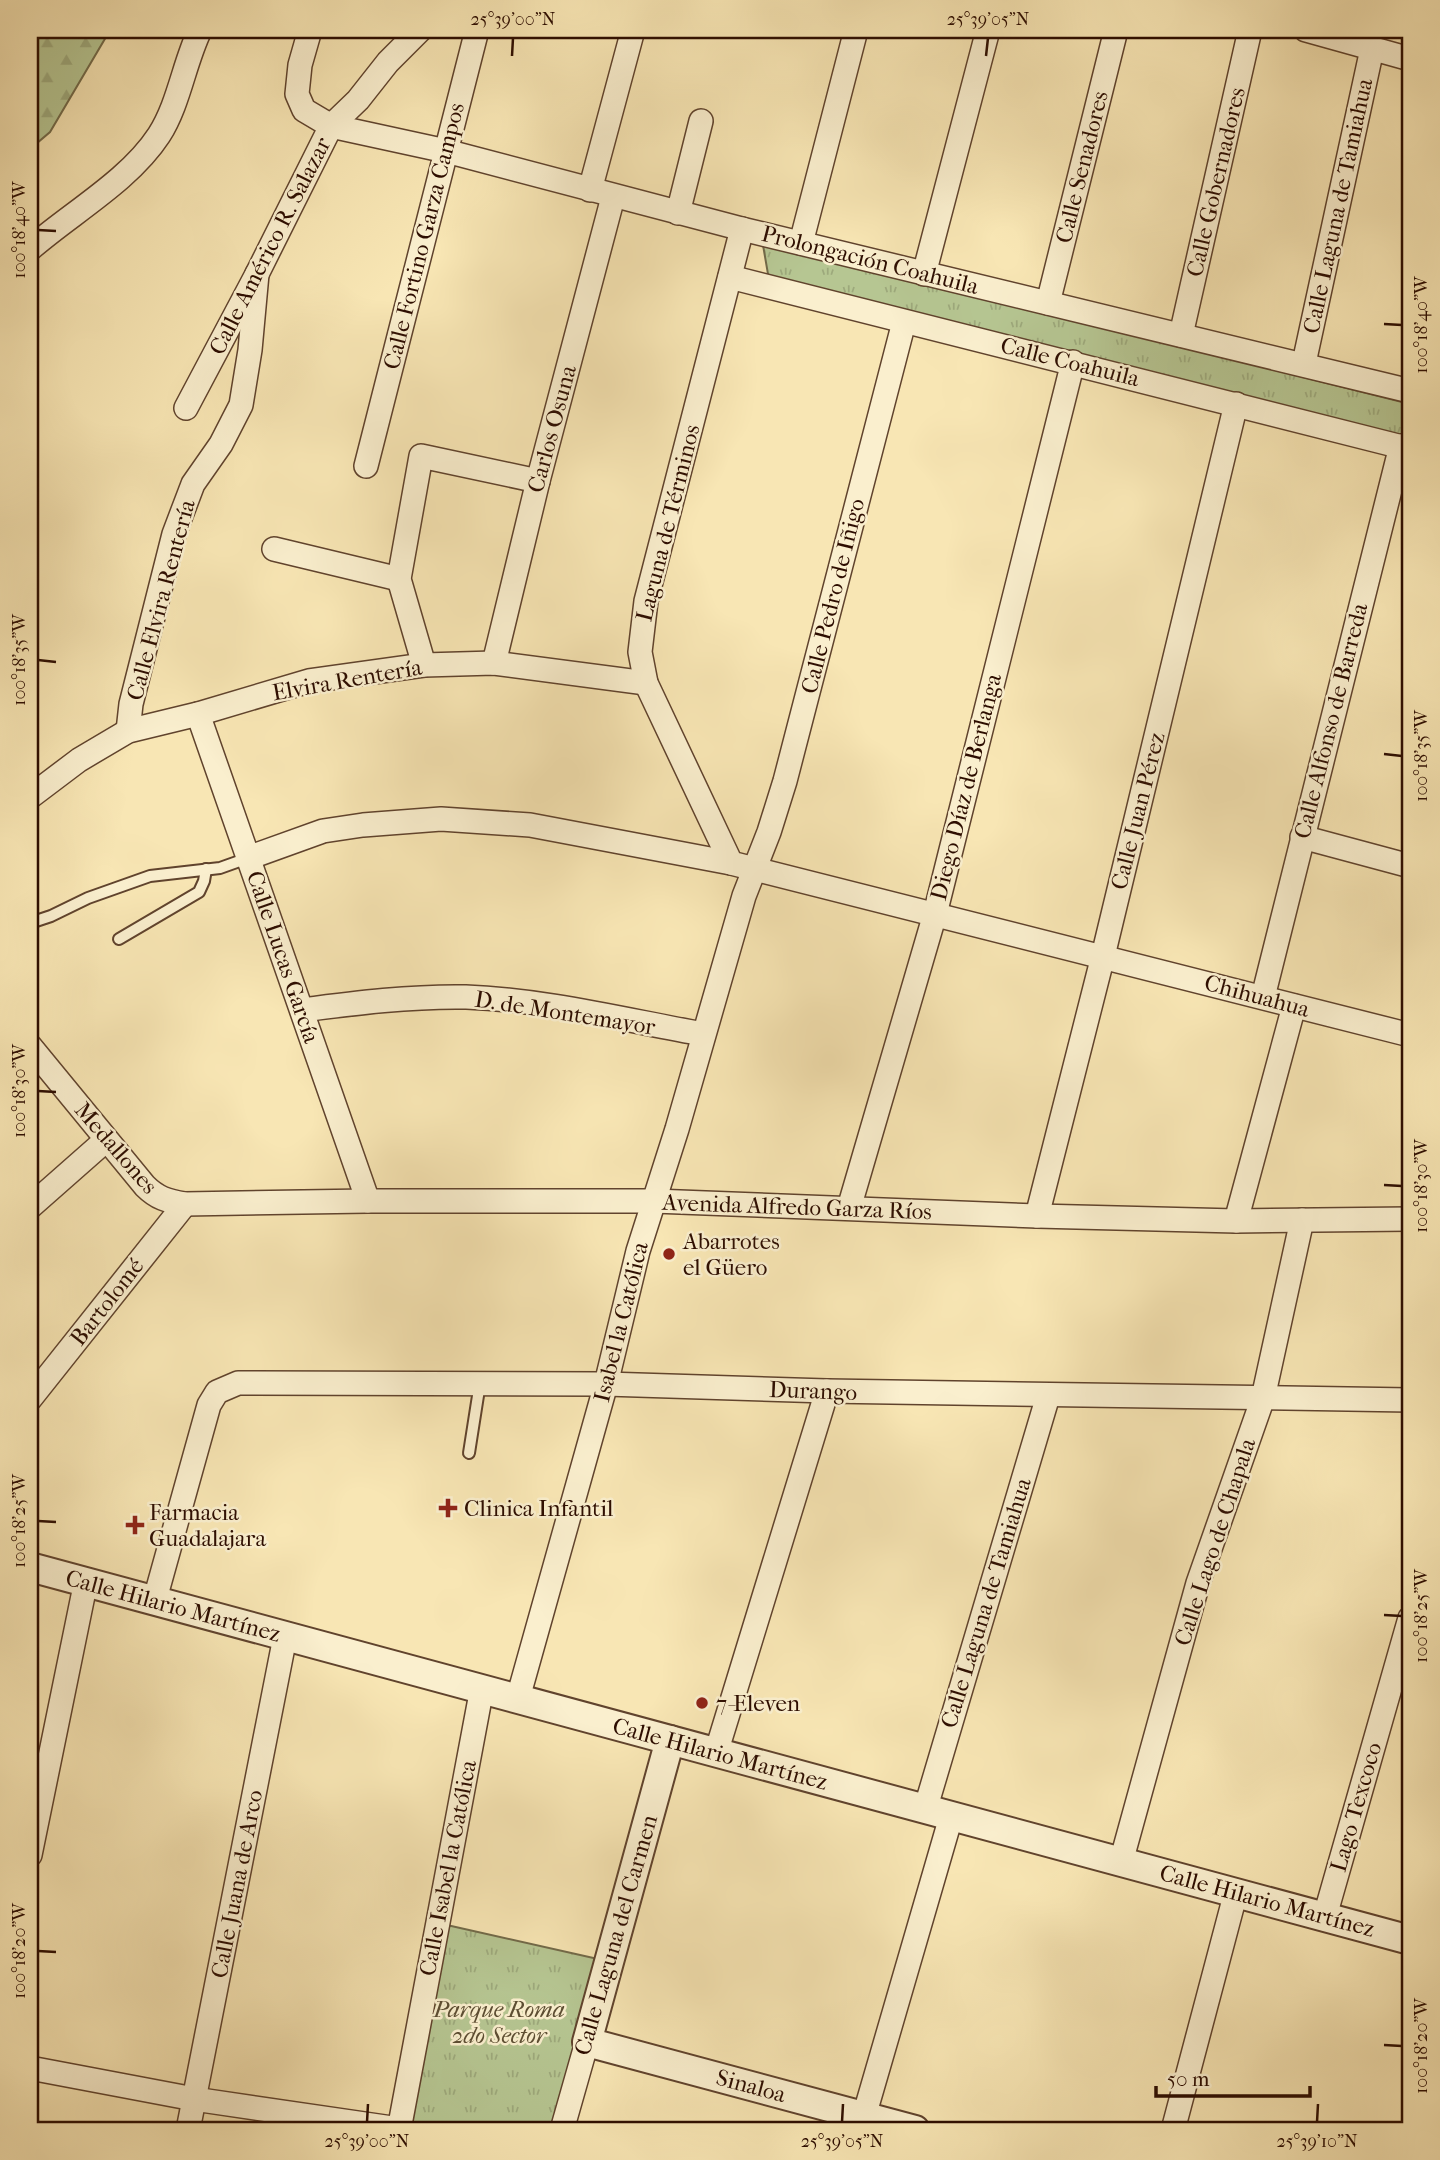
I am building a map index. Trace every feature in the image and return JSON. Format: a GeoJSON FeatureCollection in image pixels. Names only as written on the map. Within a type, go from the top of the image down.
{"type":"FeatureCollection","features":[{"type":"Feature","properties":{"kind":"street"},"geometry":{"type":"LineString","coordinates":[[30,249],[141,159],[160,134],[173,105],[188,54],[200,30]]}},
{"type":"Feature","properties":{"kind":"street"},"geometry":{"type":"LineString","coordinates":[[310,30],[300,65],[297,94],[304,110],[331,126]]}},
{"type":"Feature","properties":{"kind":"street","name":"Calle Américo R. Salazar"},"geometry":{"type":"LineString","coordinates":[[186,408],[331,126],[358,100],[388,62],[420,30]]}},
{"type":"Feature","properties":{"kind":"street","name":"Calle Fortino Garza Campos"},"geometry":{"type":"LineString","coordinates":[[366,466],[477,30]]}},
{"type":"Feature","properties":{"kind":"street"},"geometry":{"type":"LineString","coordinates":[[590,190],[633,30]]}},
{"type":"Feature","properties":{"kind":"street"},"geometry":{"type":"LineString","coordinates":[[801,243],[856,30]]}},
{"type":"Feature","properties":{"kind":"street"},"geometry":{"type":"LineString","coordinates":[[924,274],[988,30]]}},
{"type":"Feature","properties":{"kind":"street","name":"Calle Senadores"},"geometry":{"type":"LineString","coordinates":[[1048,303],[1116,30]]}},
{"type":"Feature","properties":{"kind":"street","name":"Calle Gobernadores"},"geometry":{"type":"LineString","coordinates":[[1181,335],[1250,30]]}},
{"type":"Feature","properties":{"kind":"street"},"geometry":{"type":"LineString","coordinates":[[1315,31],[1410,59]]}},
{"type":"Feature","properties":{"kind":"street","name":"Calle Laguna de Tamiahua"},"geometry":{"type":"LineString","coordinates":[[1304,363],[1372,49]]}},
{"type":"Feature","properties":{"kind":"street"},"geometry":{"type":"LineString","coordinates":[[678,213],[701,121]]}},
{"type":"Feature","properties":{"kind":"street","name":"Prolongación Coahuila"},"geometry":{"type":"LineString","coordinates":[[331,126],[446,151],[613,197],[924,274],[1304,363],[1410,391]]}},
{"type":"Feature","properties":{"kind":"street","name":"Carlos Osuna"},"geometry":{"type":"LineString","coordinates":[[494,663],[538,481],[613,197]]}},
{"type":"Feature","properties":{"kind":"street","name":"Laguna de Términos"},"geometry":{"type":"LineString","coordinates":[[731,863],[646,683],[640,652],[646,601],[743,229]]}},
{"type":"Feature","properties":{"kind":"street","name":"Calle Elvira Rentería"},"geometry":{"type":"LineString","coordinates":[[128,731],[131,704],[174,534],[193,484],[221,444],[241,405],[250,351],[257,274]]}},
{"type":"Feature","properties":{"kind":"street","name":"Calle Coahuila"},"geometry":{"type":"LineString","coordinates":[[730,278],[1406,447]]}},
{"type":"Feature","properties":{"kind":"street","name":"Calle Pedro de Iñigo"},"geometry":{"type":"LineString","coordinates":[[754,868],[785,781],[904,322]]}},
{"type":"Feature","properties":{"kind":"street","name":"Diego Díaz de Berlanga"},"geometry":{"type":"LineString","coordinates":[[849,1208],[934,914],[1073,362]]}},
{"type":"Feature","properties":{"kind":"street","name":"Calle Juan Pérez"},"geometry":{"type":"LineString","coordinates":[[1037,1216],[1103,956],[1236,404]]}},
{"type":"Feature","properties":{"kind":"street","name":"Calle Alfonso de Barreda"},"geometry":{"type":"LineString","coordinates":[[1263,997],[1302,837],[1406,447]]}},
{"type":"Feature","properties":{"kind":"street"},"geometry":{"type":"LineString","coordinates":[[424,665],[399,579],[421,456],[538,481]]}},
{"type":"Feature","properties":{"kind":"street"},"geometry":{"type":"LineString","coordinates":[[274,549],[399,579]]}},
{"type":"Feature","properties":{"kind":"street","name":"Elvira Rentería"},"geometry":{"type":"LineString","coordinates":[[30,797],[79,760],[128,731],[198,714],[309,681],[424,665],[494,663],[646,683]]}},
{"type":"Feature","properties":{"kind":"street","name":"Calle Lucas García"},"geometry":{"type":"LineString","coordinates":[[198,714],[368,1201]]}},
{"type":"Feature","properties":{"kind":"street"},"geometry":{"type":"LineString","coordinates":[[248,858],[323,831],[441,819],[530,825],[754,868]]}},
{"type":"Feature","properties":{"kind":"street"},"geometry":{"type":"LineString","coordinates":[[1302,837],[1410,866]]}},
{"type":"Feature","properties":{"kind":"street","name":"Chihuahua"},"geometry":{"type":"LineString","coordinates":[[754,868],[1410,1035]]}},
{"type":"Feature","properties":{"kind":"street","name":"Isabel la Católica"},"geometry":{"type":"LineString","coordinates":[[518,1698],[606,1384],[638,1251],[754,868]]}},
{"type":"Feature","properties":{"kind":"street","name":"D. de Montemayor"},"geometry":{"type":"LineString","coordinates":[[302,1010],[397,999],[479,998],[543,1005],[703,1034]]}},
{"type":"Feature","properties":{"kind":"street"},"geometry":{"type":"LineString","coordinates":[[1236,1221],[1294,1006]]}},
{"type":"Feature","properties":{"kind":"street","name":"Medallones"},"geometry":{"type":"LineString","coordinates":[[30,1046],[155,1196],[185,1204]]}},
{"type":"Feature","properties":{"kind":"street"},"geometry":{"type":"LineString","coordinates":[[30,1207],[106,1140]]}},
{"type":"Feature","properties":{"kind":"street","name":"Avenida Alfredo Garza Ríos"},"geometry":{"type":"LineString","coordinates":[[185,1204],[654,1201],[1236,1221],[1410,1219]]}},
{"type":"Feature","properties":{"kind":"street","name":"Bartolomé"},"geometry":{"type":"LineString","coordinates":[[30,1399],[185,1204]]}},
{"type":"Feature","properties":{"kind":"street","name":"Calle Lago de Chapala"},"geometry":{"type":"LineString","coordinates":[[1121,1862],[1198,1583],[1263,1398],[1302,1220]]}},
{"type":"Feature","properties":{"kind":"street","name":"Durango"},"geometry":{"type":"LineString","coordinates":[[155,1599],[209,1405],[217,1392],[238,1383],[606,1384],[827,1391],[1410,1400]]}},
{"type":"Feature","properties":{"kind":"street"},"geometry":{"type":"LineString","coordinates":[[716,1753],[827,1391]]}},
{"type":"Feature","properties":{"kind":"street","name":"Calle Laguna de Tamiahua"},"geometry":{"type":"LineString","coordinates":[[862,2123],[938,1813],[1048,1395]]}},
{"type":"Feature","properties":{"kind":"street","name":"Calle Hilario Martínez"},"geometry":{"type":"LineString","coordinates":[[30,1567],[1410,1940]]}},
{"type":"Feature","properties":{"kind":"street"},"geometry":{"type":"LineString","coordinates":[[30,1855],[86,1581]]}},
{"type":"Feature","properties":{"kind":"street","name":"Lago Texcoco"},"geometry":{"type":"LineString","coordinates":[[1325,1916],[1410,1618]]}},
{"type":"Feature","properties":{"kind":"street","name":"Calle Juana de Arco"},"geometry":{"type":"LineString","coordinates":[[188,2130],[285,1637]]}},
{"type":"Feature","properties":{"kind":"street","name":"Calle Isabel la Católica"},"geometry":{"type":"LineString","coordinates":[[399,2130],[482,1688]]}},
{"type":"Feature","properties":{"kind":"street","name":"Calle Laguna del Carmen"},"geometry":{"type":"LineString","coordinates":[[562,2130],[670,1740]]}},
{"type":"Feature","properties":{"kind":"street"},"geometry":{"type":"LineString","coordinates":[[1173,2130],[1236,1892]]}},
{"type":"Feature","properties":{"kind":"street","name":"Sinaloa"},"geometry":{"type":"LineString","coordinates":[[587,2042],[862,2123],[915,2130]]}},
{"type":"Feature","properties":{"kind":"street"},"geometry":{"type":"LineString","coordinates":[[30,2068],[194,2098],[399,2130]]}},
{"type":"Feature","properties":{"kind":"lane"},"geometry":{"type":"LineString","coordinates":[[30,923],[88,898],[150,876],[220,868],[248,858]]}},
{"type":"Feature","properties":{"kind":"lane"},"geometry":{"type":"LineString","coordinates":[[119,939],[199,892],[205,869]]}},
{"type":"Feature","properties":{"kind":"lane"},"geometry":{"type":"LineString","coordinates":[[469,1453],[480,1383]]}},
{"type":"Feature","properties":{"kind":"green space"},"geometry":{"type":"Polygon","coordinates":[[[30,30],[85,30],[106,37],[50,132],[30,149],[30,30]]]}},
{"type":"Feature","properties":{"kind":"green space"},"geometry":{"type":"Polygon","coordinates":[[[763,245],[825,257],[1410,404],[1410,451],[769,280],[763,245]]]}},
{"type":"Feature","properties":{"kind":"green space","name":"Parque Roma 2do Sector"},"geometry":{"type":"Polygon","coordinates":[[[438,1923],[598,1959],[555,2130],[398,2130],[438,1923]]]}},
{"type":"Feature","properties":{"kind":"place","name":"Abarrotes el Güero"},"geometry":{"type":"Point","coordinates":[669,1254]}},
{"type":"Feature","properties":{"kind":"place","name":"Clinica Infantil"},"geometry":{"type":"Point","coordinates":[448,1508]}},
{"type":"Feature","properties":{"kind":"place","name":"Farmacia Guadalajara"},"geometry":{"type":"Point","coordinates":[135,1525]}},
{"type":"Feature","properties":{"kind":"place","name":"7-Eleven"},"geometry":{"type":"Point","coordinates":[702,1703]}}]}
